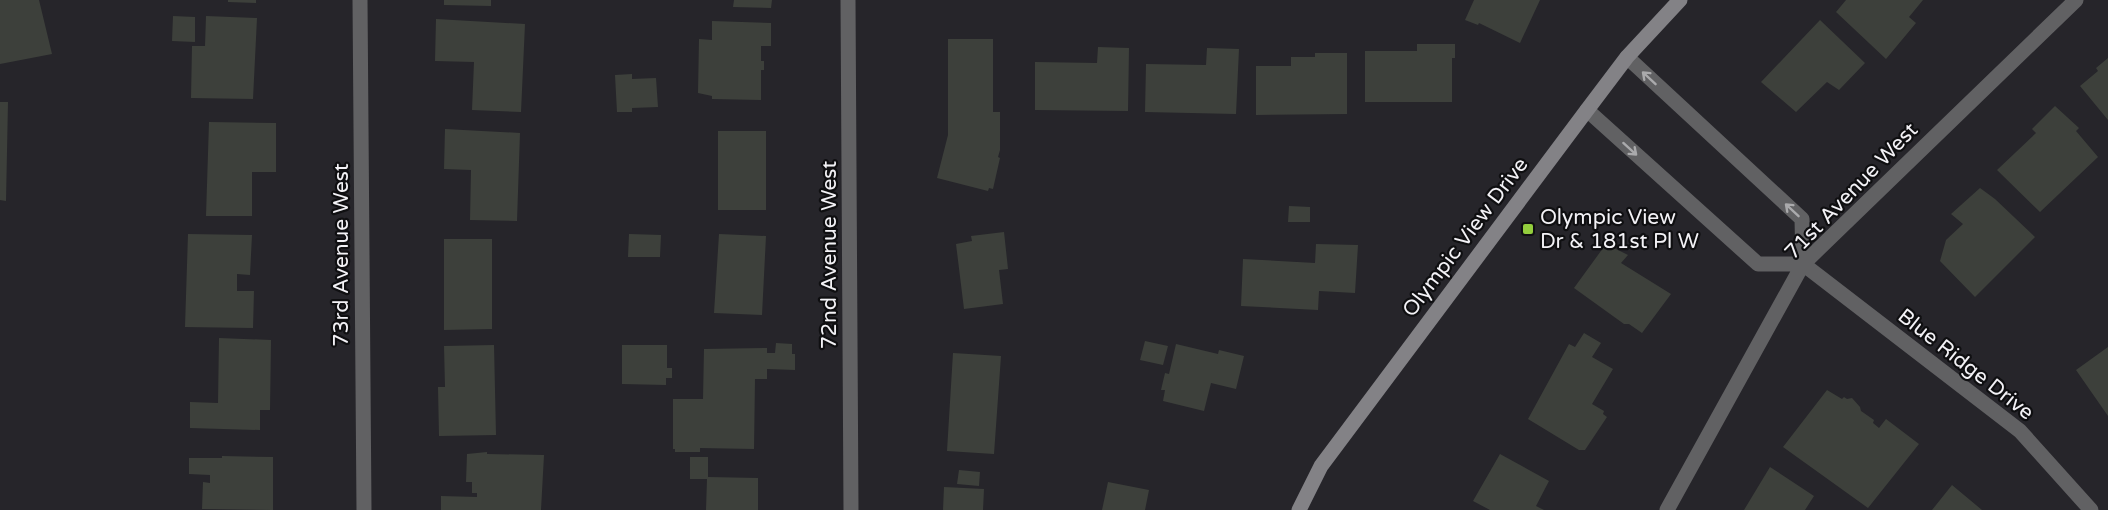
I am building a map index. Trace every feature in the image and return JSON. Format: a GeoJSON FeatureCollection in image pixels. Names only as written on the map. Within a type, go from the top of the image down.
{"type":"FeatureCollection","features":[{"type":"Feature","properties":{"kind":"main road","name":"Olympic View Drive"},"geometry":{"type":"LineString","coordinates":[[1299,510],[1321,466],[1627,57],[1680,0]]}},
{"type":"Feature","properties":{"kind":"street","name":"73rd Avenue West"},"geometry":{"type":"LineString","coordinates":[[360,0],[364,510]]}},
{"type":"Feature","properties":{"kind":"street","name":"72nd Avenue West"},"geometry":{"type":"LineString","coordinates":[[848,0],[852,510]]}},
{"type":"Feature","properties":{"kind":"street","name":"71st Avenue West"},"geometry":{"type":"LineString","coordinates":[[1667,510],[1803,264],[2076,0]]}},
{"type":"Feature","properties":{"kind":"street"},"geometry":{"type":"LineString","coordinates":[[1587,110],[1758,264],[1803,264],[1802,219],[1627,57]]}},
{"type":"Feature","properties":{"kind":"street","name":"Blue Ridge Drive"},"geometry":{"type":"LineString","coordinates":[[1803,264],[2020,431],[2091,510]]}},
{"type":"Feature","properties":{"kind":"building"},"geometry":{"type":"Polygon","coordinates":[[[0,0],[39,0],[52,54],[0,64],[0,0]]]}},
{"type":"Feature","properties":{"kind":"building"},"geometry":{"type":"Polygon","coordinates":[[[228,0],[256,0],[256,3],[228,2],[228,0]]]}},
{"type":"Feature","properties":{"kind":"building"},"geometry":{"type":"Polygon","coordinates":[[[444,0],[491,0],[491,6],[444,5],[444,0]]]}},
{"type":"Feature","properties":{"kind":"building"},"geometry":{"type":"Polygon","coordinates":[[[734,0],[772,0],[771,8],[733,7],[734,0]]]}},
{"type":"Feature","properties":{"kind":"building"},"geometry":{"type":"Polygon","coordinates":[[[1474,0],[1540,0],[1520,43],[1479,23],[1478,25],[1465,20],[1474,0]]]}},
{"type":"Feature","properties":{"kind":"building"},"geometry":{"type":"Polygon","coordinates":[[[1846,0],[1923,0],[1909,17],[1916,23],[1886,59],[1836,12],[1846,0]]]}},
{"type":"Feature","properties":{"kind":"building"},"geometry":{"type":"Polygon","coordinates":[[[173,16],[195,17],[195,42],[172,41],[173,16]]]}},
{"type":"Feature","properties":{"kind":"building"},"geometry":{"type":"Polygon","coordinates":[[[206,16],[257,18],[253,99],[191,98],[192,46],[205,46],[206,16]]]}},
{"type":"Feature","properties":{"kind":"building"},"geometry":{"type":"Polygon","coordinates":[[[436,19],[525,24],[521,112],[472,110],[474,62],[435,61],[436,19]]]}},
{"type":"Feature","properties":{"kind":"building"},"geometry":{"type":"Polygon","coordinates":[[[1820,20],[1865,63],[1839,90],[1827,82],[1796,112],[1761,82],[1820,20]]]}},
{"type":"Feature","properties":{"kind":"building"},"geometry":{"type":"Polygon","coordinates":[[[712,21],[771,23],[771,46],[761,46],[761,61],[764,61],[764,70],[761,70],[761,100],[712,99],[712,96],[698,93],[699,39],[712,40],[712,21]]]}},
{"type":"Feature","properties":{"kind":"building"},"geometry":{"type":"Polygon","coordinates":[[[948,39],[993,39],[993,112],[1000,112],[998,157],[1000,158],[993,189],[989,188],[988,191],[937,178],[948,135],[948,39]]]}},
{"type":"Feature","properties":{"kind":"building"},"geometry":{"type":"Polygon","coordinates":[[[1417,44],[1455,44],[1455,58],[1452,58],[1452,102],[1365,102],[1365,51],[1417,51],[1417,44]]]}},
{"type":"Feature","properties":{"kind":"building"},"geometry":{"type":"Polygon","coordinates":[[[1098,47],[1129,48],[1128,111],[1035,110],[1035,62],[1097,63],[1098,47]]]}},
{"type":"Feature","properties":{"kind":"building"},"geometry":{"type":"Polygon","coordinates":[[[1207,48],[1239,49],[1236,114],[1145,112],[1146,64],[1206,65],[1207,48]]]}},
{"type":"Feature","properties":{"kind":"building"},"geometry":{"type":"Polygon","coordinates":[[[1315,53],[1347,53],[1347,114],[1256,115],[1256,66],[1291,66],[1291,57],[1315,57],[1315,53]]]}},
{"type":"Feature","properties":{"kind":"building"},"geometry":{"type":"Polygon","coordinates":[[[2108,58],[2108,120],[2080,86],[2098,71],[2096,68],[2108,58]]]}},
{"type":"Feature","properties":{"kind":"building"},"geometry":{"type":"Polygon","coordinates":[[[632,74],[632,79],[656,78],[658,107],[632,108],[632,112],[617,112],[615,75],[632,74]]]}},
{"type":"Feature","properties":{"kind":"building"},"geometry":{"type":"Polygon","coordinates":[[[0,102],[8,102],[6,201],[0,200],[0,102]]]}},
{"type":"Feature","properties":{"kind":"building"},"geometry":{"type":"Polygon","coordinates":[[[2055,106],[2079,128],[2076,131],[2098,157],[2040,212],[1997,170],[2036,133],[2032,129],[2055,106]]]}},
{"type":"Feature","properties":{"kind":"building"},"geometry":{"type":"Polygon","coordinates":[[[209,122],[276,123],[276,172],[252,172],[252,216],[206,216],[209,122]]]}},
{"type":"Feature","properties":{"kind":"building"},"geometry":{"type":"Polygon","coordinates":[[[445,129],[520,133],[517,221],[470,220],[471,170],[444,169],[445,129]]]}},
{"type":"Feature","properties":{"kind":"building"},"geometry":{"type":"Polygon","coordinates":[[[718,131],[766,131],[766,210],[718,210],[718,131]]]}},
{"type":"Feature","properties":{"kind":"building"},"geometry":{"type":"Polygon","coordinates":[[[1980,188],[2035,237],[1975,297],[1940,261],[1946,240],[1963,224],[1951,214],[1980,188]]]}},
{"type":"Feature","properties":{"kind":"building"},"geometry":{"type":"Polygon","coordinates":[[[1289,206],[1310,207],[1310,222],[1288,222],[1289,206]]]}},
{"type":"Feature","properties":{"kind":"building"},"geometry":{"type":"Polygon","coordinates":[[[1004,232],[1008,269],[999,270],[1003,304],[964,309],[956,244],[972,241],[971,236],[1004,232]]]}},
{"type":"Feature","properties":{"kind":"building"},"geometry":{"type":"Polygon","coordinates":[[[188,234],[252,235],[250,275],[237,274],[237,291],[254,291],[253,328],[185,327],[188,234]]]}},
{"type":"Feature","properties":{"kind":"building"},"geometry":{"type":"Polygon","coordinates":[[[629,234],[661,235],[660,257],[628,257],[629,234]]]}},
{"type":"Feature","properties":{"kind":"building"},"geometry":{"type":"Polygon","coordinates":[[[719,234],[766,236],[762,315],[714,313],[719,234]]]}},
{"type":"Feature","properties":{"kind":"building"},"geometry":{"type":"Polygon","coordinates":[[[444,239],[492,239],[492,329],[444,330],[444,239]]]}},
{"type":"Feature","properties":{"kind":"building"},"geometry":{"type":"Polygon","coordinates":[[[1316,244],[1358,245],[1355,293],[1319,291],[1318,310],[1241,306],[1243,259],[1315,263],[1316,244]]]}},
{"type":"Feature","properties":{"kind":"building"},"geometry":{"type":"Polygon","coordinates":[[[1606,244],[1628,255],[1621,263],[1671,294],[1642,333],[1629,324],[1624,324],[1574,288],[1606,244]]]}},
{"type":"Feature","properties":{"kind":"building"},"geometry":{"type":"Polygon","coordinates":[[[1584,333],[1601,343],[1592,357],[1613,369],[1592,404],[1604,411],[1603,414],[1607,417],[1585,450],[1579,450],[1528,419],[1569,344],[1575,347],[1584,333]]]}},
{"type":"Feature","properties":{"kind":"building"},"geometry":{"type":"Polygon","coordinates":[[[219,338],[271,340],[270,410],[260,410],[260,430],[190,428],[190,402],[218,403],[219,338]]]}},
{"type":"Feature","properties":{"kind":"building"},"geometry":{"type":"Polygon","coordinates":[[[1145,341],[1168,346],[1163,365],[1140,360],[1145,341]]]}},
{"type":"Feature","properties":{"kind":"building"},"geometry":{"type":"Polygon","coordinates":[[[776,343],[792,344],[792,354],[795,354],[795,370],[767,369],[767,379],[755,379],[754,449],[700,448],[700,452],[675,452],[673,449],[673,399],[703,399],[704,349],[767,348],[767,353],[775,353],[776,343]]]}},
{"type":"Feature","properties":{"kind":"building"},"geometry":{"type":"Polygon","coordinates":[[[1176,344],[1218,354],[1219,350],[1244,356],[1236,389],[1211,383],[1204,411],[1163,401],[1165,390],[1161,390],[1165,373],[1169,374],[1176,344]]]}},
{"type":"Feature","properties":{"kind":"building"},"geometry":{"type":"Polygon","coordinates":[[[494,345],[496,435],[439,436],[438,387],[445,387],[444,346],[494,345]]]}},
{"type":"Feature","properties":{"kind":"building"},"geometry":{"type":"Polygon","coordinates":[[[622,345],[667,345],[667,368],[672,368],[672,378],[666,378],[666,385],[622,384],[622,345]]]}},
{"type":"Feature","properties":{"kind":"building"},"geometry":{"type":"Polygon","coordinates":[[[2108,347],[2108,416],[2076,370],[2108,347]]]}},
{"type":"Feature","properties":{"kind":"building"},"geometry":{"type":"Polygon","coordinates":[[[953,353],[1001,356],[994,454],[947,451],[953,353]]]}},
{"type":"Feature","properties":{"kind":"building"},"geometry":{"type":"Polygon","coordinates":[[[1827,390],[1842,399],[1852,398],[1861,411],[1874,420],[1873,423],[1879,428],[1886,419],[1919,444],[1868,508],[1783,447],[1827,390]]]}},
{"type":"Feature","properties":{"kind":"building"},"geometry":{"type":"Polygon","coordinates":[[[487,452],[487,454],[544,455],[541,510],[441,510],[441,496],[477,497],[477,493],[472,493],[472,482],[466,482],[467,454],[487,452]]]}},
{"type":"Feature","properties":{"kind":"building"},"geometry":{"type":"Polygon","coordinates":[[[1500,454],[1549,481],[1536,506],[1544,510],[1490,510],[1473,501],[1500,454]]]}},
{"type":"Feature","properties":{"kind":"building"},"geometry":{"type":"Polygon","coordinates":[[[222,456],[273,457],[273,510],[202,509],[203,482],[210,483],[210,475],[189,474],[189,458],[222,458],[222,456]]]}},
{"type":"Feature","properties":{"kind":"building"},"geometry":{"type":"Polygon","coordinates":[[[690,457],[708,457],[708,477],[758,478],[758,510],[706,510],[707,479],[690,479],[690,457]]]}},
{"type":"Feature","properties":{"kind":"building"},"geometry":{"type":"Polygon","coordinates":[[[1770,467],[1814,496],[1805,510],[1744,510],[1770,467]]]}},
{"type":"Feature","properties":{"kind":"building"},"geometry":{"type":"Polygon","coordinates":[[[959,470],[980,472],[979,486],[957,484],[959,470]]]}},
{"type":"Feature","properties":{"kind":"building"},"geometry":{"type":"Polygon","coordinates":[[[1108,482],[1149,490],[1145,510],[1102,510],[1108,482]]]}},
{"type":"Feature","properties":{"kind":"building"},"geometry":{"type":"Polygon","coordinates":[[[1952,485],[1982,510],[1932,510],[1952,485]]]}},
{"type":"Feature","properties":{"kind":"building"},"geometry":{"type":"Polygon","coordinates":[[[944,487],[984,489],[983,510],[943,510],[944,487]]]}},
{"type":"Feature","properties":{"kind":"place","name":"Olympic View Dr & 181st Pl W"},"geometry":{"type":"Point","coordinates":[1528,229]}}]}
